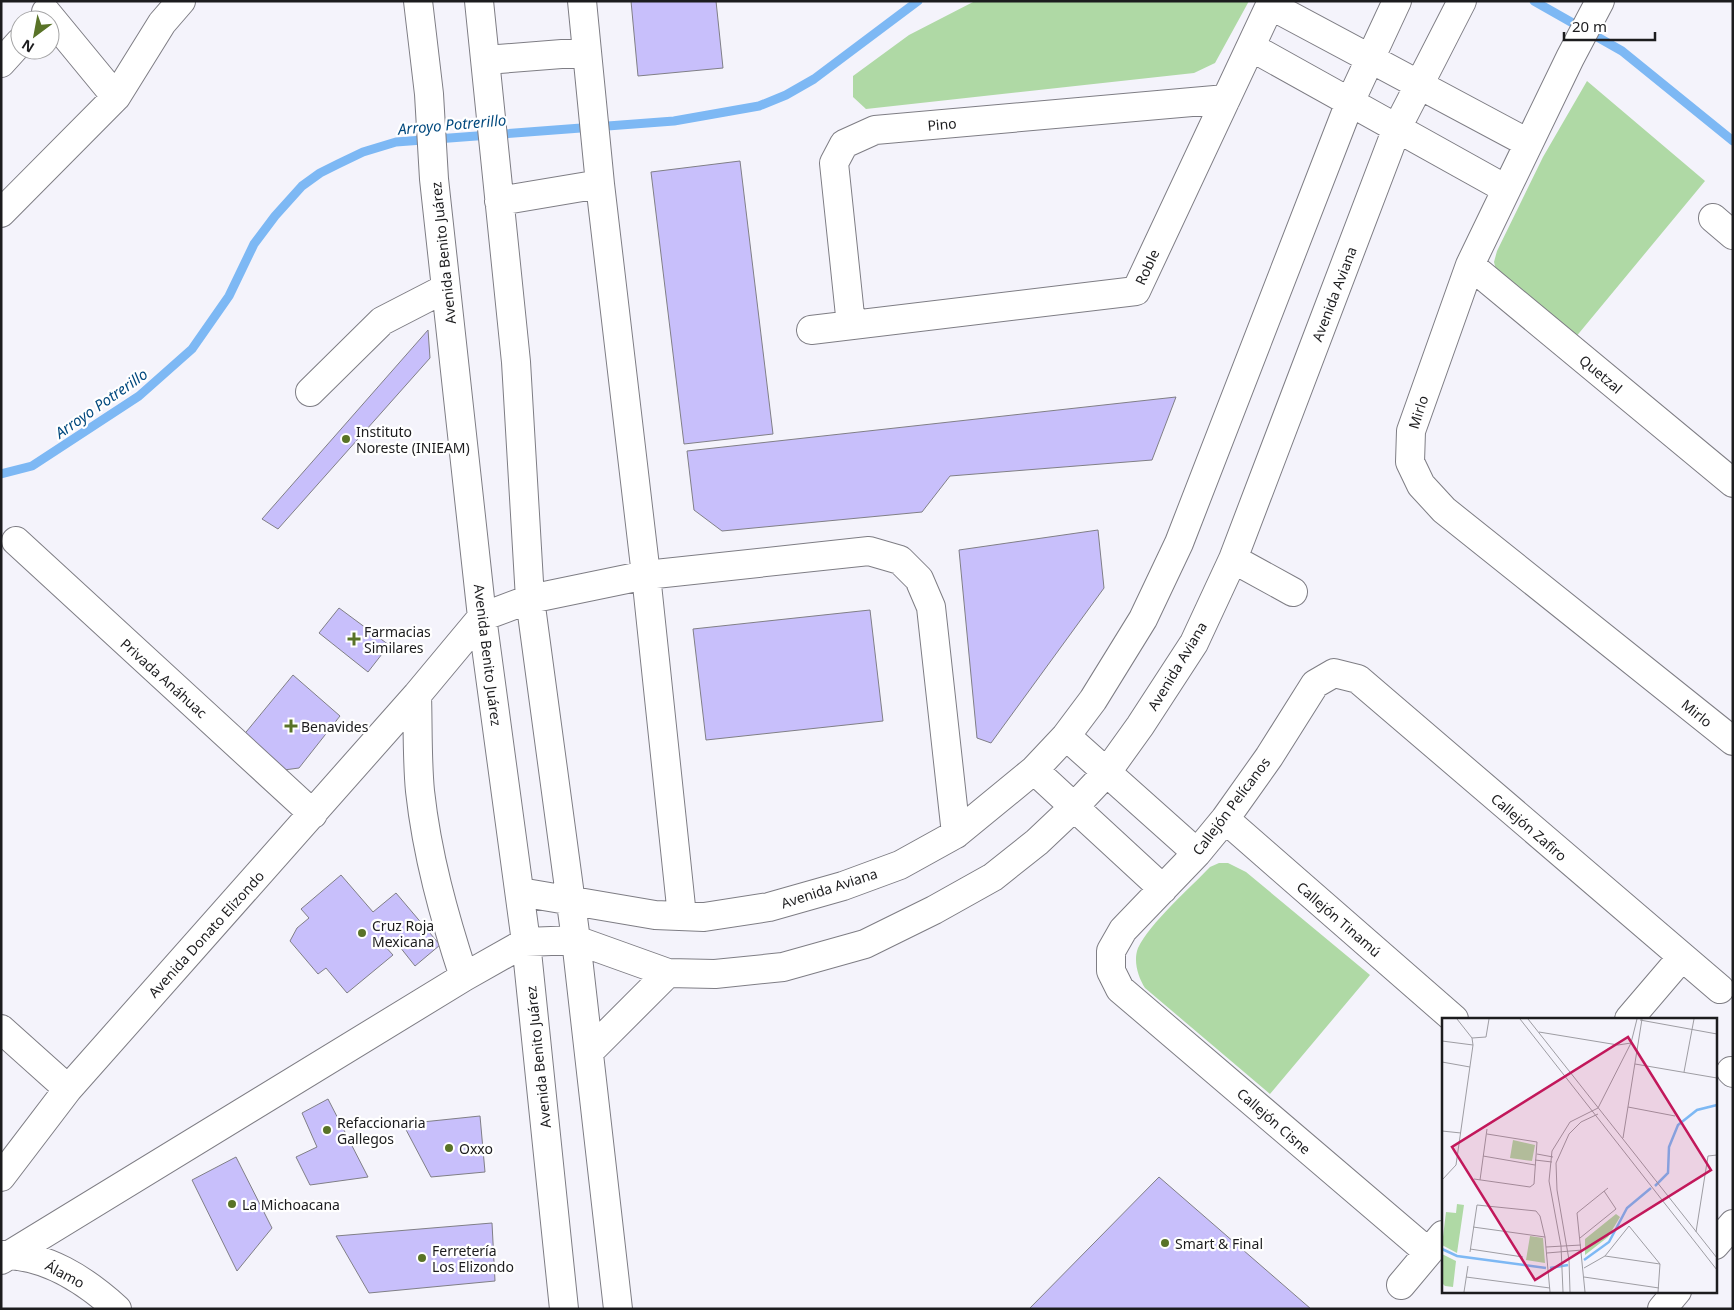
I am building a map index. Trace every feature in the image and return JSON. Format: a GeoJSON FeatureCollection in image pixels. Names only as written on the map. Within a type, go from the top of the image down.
{"type":"FeatureCollection","features":[{"type":"Feature","properties":{"kind":"street"},"geometry":{"type":"LineString","coordinates":[[1,213],[116,97],[162,23],[181,1]]}},
{"type":"Feature","properties":{"kind":"street","name":"Avenida Benito Juárez"},"geometry":{"type":"LineString","coordinates":[[418,1],[428,94],[434,179],[482,617],[526,942],[564,1309]]}},
{"type":"Feature","properties":{"kind":"street"},"geometry":{"type":"LineString","coordinates":[[479,1],[516,362],[530,599],[576,940],[618,1309]]}},
{"type":"Feature","properties":{"kind":"street"},"geometry":{"type":"LineString","coordinates":[[582,1],[599,174],[646,575],[682,916]]}},
{"type":"Feature","properties":{"kind":"street","name":"Avenida Aviana"},"geometry":{"type":"LineString","coordinates":[[520,892],[619,910],[682,916],[704,917],[769,907],[843,886],[900,865],[956,834],[1034,770],[1066,736],[1093,700],[1143,619],[1179,543],[1350,102],[1397,1]]}},
{"type":"Feature","properties":{"kind":"street","name":"Mirlo"},"geometry":{"type":"LineString","coordinates":[[1600,1],[1528,142],[1470,265],[1411,431],[1410,462],[1421,485],[1444,510],[1733,741]]}},
{"type":"Feature","properties":{"kind":"street"},"geometry":{"type":"LineString","coordinates":[[1271,3],[1528,142]]}},
{"type":"Feature","properties":{"kind":"street","name":"Roble"},"geometry":{"type":"LineString","coordinates":[[810,330],[1136,291],[1271,3]]}},
{"type":"Feature","properties":{"kind":"street","name":"Avenida Aviana"},"geometry":{"type":"LineString","coordinates":[[576,940],[668,973],[715,974],[783,967],[865,944],[934,910],[993,877],[1037,842],[1074,807],[1106,772],[1140,726],[1194,643],[1233,559],[1397,128],[1459,6]]}},
{"type":"Feature","properties":{"kind":"street"},"geometry":{"type":"LineString","coordinates":[[60,28],[116,97]]}},
{"type":"Feature","properties":{"kind":"street"},"geometry":{"type":"LineString","coordinates":[[1251,47],[1506,189]]}},
{"type":"Feature","properties":{"kind":"street"},"geometry":{"type":"LineString","coordinates":[[1,64],[10,54]]}},
{"type":"Feature","properties":{"kind":"street"},"geometry":{"type":"LineString","coordinates":[[487,73],[588,64]]}},
{"type":"Feature","properties":{"kind":"street","name":"Pino"},"geometry":{"type":"LineString","coordinates":[[851,325],[834,163],[844,144],[875,130],[1226,100]]}},
{"type":"Feature","properties":{"kind":"street"},"geometry":{"type":"LineString","coordinates":[[499,202],[599,174]]}},
{"type":"Feature","properties":{"kind":"street","name":"Quetzal"},"geometry":{"type":"LineString","coordinates":[[1470,265],[1733,483]]}},
{"type":"Feature","properties":{"kind":"street"},"geometry":{"type":"LineString","coordinates":[[310,392],[382,321],[446,288]]}},
{"type":"Feature","properties":{"kind":"street","name":"Privada Anáhuac"},"geometry":{"type":"LineString","coordinates":[[16,542],[313,814]]}},
{"type":"Feature","properties":{"kind":"street"},"geometry":{"type":"LineString","coordinates":[[482,617],[530,599],[646,575],[868,551],[900,560],[919,580],[931,607],[956,834]]}},
{"type":"Feature","properties":{"kind":"street"},"geometry":{"type":"LineString","coordinates":[[1233,559],[1293,592]]}},
{"type":"Feature","properties":{"kind":"street","name":"Avenida Donato Elizondo"},"geometry":{"type":"LineString","coordinates":[[1,1177],[68,1088],[313,814],[482,617]]}},
{"type":"Feature","properties":{"kind":"street","name":"Callejón Pelícanos"},"geometry":{"type":"LineString","coordinates":[[1120,989],[1111,972],[1111,950],[1123,930],[1197,852],[1225,819],[1315,684],[1334,673]]}},
{"type":"Feature","properties":{"kind":"street","name":"Callejón Zafiro"},"geometry":{"type":"LineString","coordinates":[[1334,673],[1358,679],[1720,989]]}},
{"type":"Feature","properties":{"kind":"street"},"geometry":{"type":"LineString","coordinates":[[417,695],[420,790],[430,853],[442,908],[464,977]]}},
{"type":"Feature","properties":{"kind":"street"},"geometry":{"type":"LineString","coordinates":[[1066,736],[1197,852]]}},
{"type":"Feature","properties":{"kind":"street"},"geometry":{"type":"LineString","coordinates":[[1034,770],[1163,889]]}},
{"type":"Feature","properties":{"kind":"street","name":"Callejón Tinamú"},"geometry":{"type":"LineString","coordinates":[[1225,819],[1453,1018]]}},
{"type":"Feature","properties":{"kind":"street"},"geometry":{"type":"LineString","coordinates":[[3,1257],[464,977],[526,942],[576,940]]}},
{"type":"Feature","properties":{"kind":"street"},"geometry":{"type":"LineString","coordinates":[[1630,1018],[1682,957]]}},
{"type":"Feature","properties":{"kind":"street"},"geometry":{"type":"LineString","coordinates":[[589,1052],[668,973]]}},
{"type":"Feature","properties":{"kind":"street","name":"Callejón Cisne"},"geometry":{"type":"LineString","coordinates":[[1120,989],[1435,1244]]}},
{"type":"Feature","properties":{"kind":"street"},"geometry":{"type":"LineString","coordinates":[[1,1029],[68,1088]]}},
{"type":"Feature","properties":{"kind":"street"},"geometry":{"type":"LineString","coordinates":[[1716,1244],[1733,1224]]}},
{"type":"Feature","properties":{"kind":"street"},"geometry":{"type":"LineString","coordinates":[[1401,1285],[1435,1244]]}},
{"type":"Feature","properties":{"kind":"street","name":"Álamo"},"geometry":{"type":"LineString","coordinates":[[3,1257],[29,1257],[50,1264],[79,1279],[117,1309]]}},
{"type":"Feature","properties":{"kind":"street"},"geometry":{"type":"LineString","coordinates":[[1662,1309],[1675,1292]]}},
{"type":"Feature","properties":{"kind":"green space"},"geometry":{"type":"Polygon","coordinates":[[[975,1],[1249,1],[1215,63],[1194,73],[866,109],[853,97],[853,76],[909,35],[975,1]]]}},
{"type":"Feature","properties":{"kind":"green space"},"geometry":{"type":"Polygon","coordinates":[[[1587,81],[1705,181],[1575,338],[1497,274],[1494,262],[1497,251],[1543,157],[1587,81]]]}},
{"type":"Feature","properties":{"kind":"green space"},"geometry":{"type":"Polygon","coordinates":[[[1219,863],[1228,863],[1246,872],[1370,975],[1270,1094],[1145,988],[1137,969],[1136,958],[1138,948],[1144,938],[1171,906],[1210,867],[1219,863]]]}},
{"type":"Feature","properties":{"kind":"building"},"geometry":{"type":"Polygon","coordinates":[[[631,1],[716,1],[723,68],[638,76],[631,1]]]}},
{"type":"Feature","properties":{"kind":"building"},"geometry":{"type":"Polygon","coordinates":[[[740,161],[773,434],[684,444],[651,172],[740,161]]]}},
{"type":"Feature","properties":{"kind":"building","name":"Instituto Noreste (INIEAM)"},"geometry":{"type":"Polygon","coordinates":[[[428,330],[430,358],[278,529],[262,519],[428,330]]]}},
{"type":"Feature","properties":{"kind":"building"},"geometry":{"type":"Polygon","coordinates":[[[1176,397],[1152,460],[950,476],[922,512],[722,531],[694,510],[687,451],[1176,397]]]}},
{"type":"Feature","properties":{"kind":"building"},"geometry":{"type":"Polygon","coordinates":[[[1098,530],[1104,588],[991,743],[977,738],[959,550],[1098,530]]]}},
{"type":"Feature","properties":{"kind":"building","name":"Farmacias Similares"},"geometry":{"type":"Polygon","coordinates":[[[339,608],[389,645],[368,672],[319,633],[339,608]]]}},
{"type":"Feature","properties":{"kind":"building"},"geometry":{"type":"Polygon","coordinates":[[[870,610],[883,721],[706,740],[693,629],[870,610]]]}},
{"type":"Feature","properties":{"kind":"building","name":"Benavides"},"geometry":{"type":"Polygon","coordinates":[[[293,675],[340,716],[299,768],[284,770],[242,737],[293,675]]]}},
{"type":"Feature","properties":{"kind":"building","name":"Cruz Roja Mexicana"},"geometry":{"type":"Polygon","coordinates":[[[341,875],[373,912],[396,893],[440,945],[415,966],[392,937],[383,944],[393,955],[347,993],[326,968],[318,974],[290,941],[297,928],[309,918],[301,909],[341,875]]]}},
{"type":"Feature","properties":{"kind":"building","name":"Refaccionaria Gallegos"},"geometry":{"type":"Polygon","coordinates":[[[328,1099],[368,1177],[310,1185],[296,1157],[317,1147],[302,1113],[328,1099]]]}},
{"type":"Feature","properties":{"kind":"building","name":"Oxxo"},"geometry":{"type":"Polygon","coordinates":[[[480,1116],[485,1172],[431,1177],[403,1124],[480,1116]]]}},
{"type":"Feature","properties":{"kind":"building","name":"La Michoacana"},"geometry":{"type":"Polygon","coordinates":[[[236,1157],[272,1228],[237,1271],[192,1180],[236,1157]]]}},
{"type":"Feature","properties":{"kind":"building","name":"Smart & Final"},"geometry":{"type":"Polygon","coordinates":[[[1159,1177],[1311,1309],[1029,1309],[1159,1177]]]}},
{"type":"Feature","properties":{"kind":"building","name":"Ferretería Los Elizondo"},"geometry":{"type":"Polygon","coordinates":[[[492,1223],[495,1281],[369,1293],[336,1236],[492,1223]]]}},
{"type":"Feature","properties":{"kind":"waterway","name":"Arroyo Potrerillo"},"geometry":{"type":"LineString","coordinates":[[1,474],[32,466],[139,396],[192,349],[229,296],[254,244],[275,216],[302,186],[320,173],[363,152],[396,142],[674,121],[759,106],[786,95],[814,79],[918,1]]}},
{"type":"Feature","properties":{"kind":"waterway","name":"Arroyo Potrerillo"},"geometry":{"type":"LineString","coordinates":[[1534,1],[1622,51],[1733,141]]}},
{"type":"Feature","properties":{"kind":"place","name":"Instituto Noreste (INIEAM)"},"geometry":{"type":"Point","coordinates":[346,439]}},
{"type":"Feature","properties":{"kind":"place","name":"Farmacias Similares"},"geometry":{"type":"Point","coordinates":[354,639]}},
{"type":"Feature","properties":{"kind":"place","name":"Benavides"},"geometry":{"type":"Point","coordinates":[291,726]}},
{"type":"Feature","properties":{"kind":"place","name":"Cruz Roja Mexicana"},"geometry":{"type":"Point","coordinates":[362,933]}},
{"type":"Feature","properties":{"kind":"place","name":"Refaccionaria Gallegos"},"geometry":{"type":"Point","coordinates":[327,1130]}},
{"type":"Feature","properties":{"kind":"place","name":"Oxxo"},"geometry":{"type":"Point","coordinates":[449,1148]}},
{"type":"Feature","properties":{"kind":"place","name":"La Michoacana"},"geometry":{"type":"Point","coordinates":[232,1204]}},
{"type":"Feature","properties":{"kind":"place","name":"Smart & Final"},"geometry":{"type":"Point","coordinates":[1165,1243]}},
{"type":"Feature","properties":{"kind":"place","name":"Ferretería Los Elizondo"},"geometry":{"type":"Point","coordinates":[422,1258]}}]}
